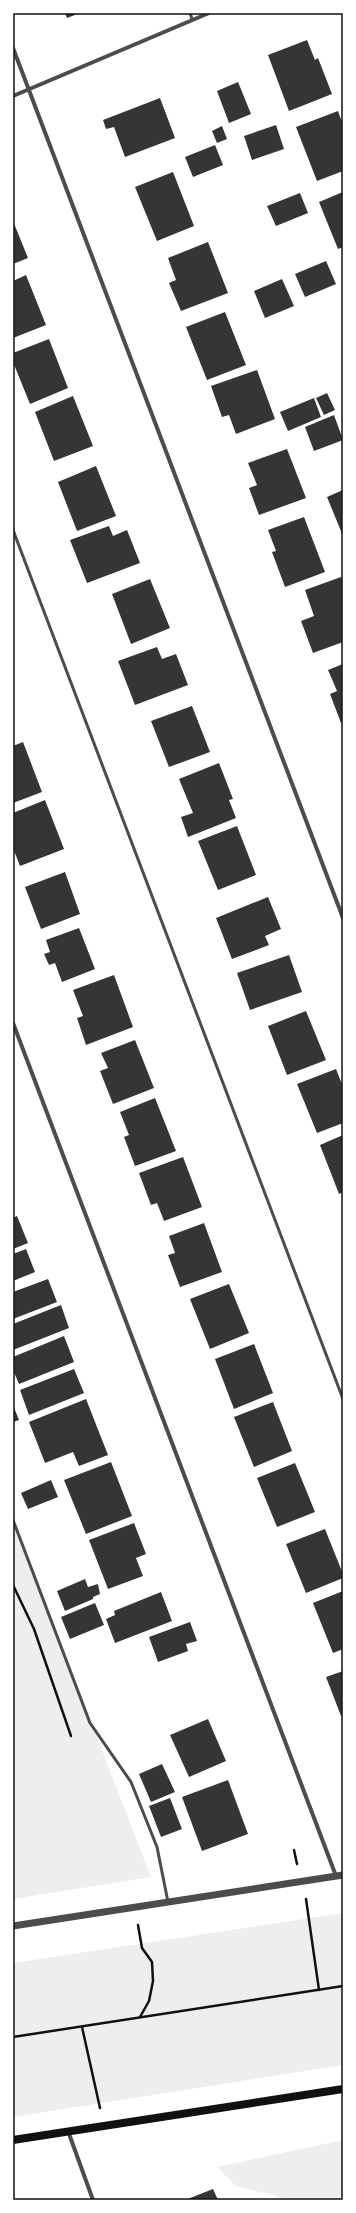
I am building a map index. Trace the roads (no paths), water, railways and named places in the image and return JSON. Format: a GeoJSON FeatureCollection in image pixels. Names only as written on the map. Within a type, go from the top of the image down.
{"type":"FeatureCollection","features":[{"type":"Feature","properties":{"kind":"main road"},"geometry":{"type":"LineString","coordinates":[[13,2140],[343,2089]]}},
{"type":"Feature","properties":{"kind":"street"},"geometry":{"type":"LineString","coordinates":[[13,96],[209,13]]}},
{"type":"Feature","properties":{"kind":"street"},"geometry":{"type":"LineString","coordinates":[[13,48],[343,918]]}},
{"type":"Feature","properties":{"kind":"street"},"geometry":{"type":"LineString","coordinates":[[13,1023],[340,1876],[13,1926]]}},
{"type":"Feature","properties":{"kind":"street"},"geometry":{"type":"LineString","coordinates":[[68,2131],[94,2200]]}},
{"type":"Feature","properties":{"kind":"lane"},"geometry":{"type":"LineString","coordinates":[[190,13],[192,19]]}},
{"type":"Feature","properties":{"kind":"lane"},"geometry":{"type":"LineString","coordinates":[[13,530],[343,1399]]}},
{"type":"Feature","properties":{"kind":"lane"},"geometry":{"type":"LineString","coordinates":[[13,1520],[90,1723],[131,1782],[157,1848],[168,1902]]}}]}
